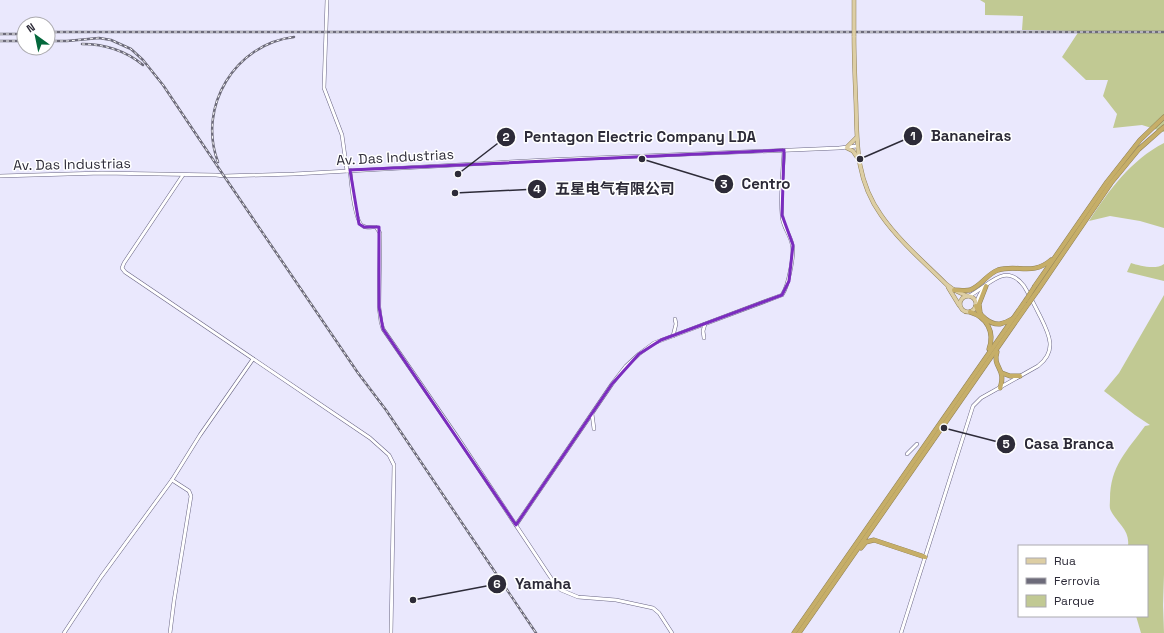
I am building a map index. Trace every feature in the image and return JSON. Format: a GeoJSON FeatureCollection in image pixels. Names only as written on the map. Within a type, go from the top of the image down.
{"type":"FeatureCollection","features":[{"type":"Feature","properties":{"kind":"highway"},"geometry":{"type":"LineString","coordinates":[[798,633],[1000,344],[1027,302],[1035,286],[1097,196],[1140,140],[1164,117]]}},
{"type":"Feature","properties":{"kind":"highway"},"geometry":{"type":"LineString","coordinates":[[794,633],[988,354],[1013,319],[1038,290],[1116,177],[1139,149],[1164,127]]}},
{"type":"Feature","properties":{"kind":"highway"},"geometry":{"type":"LineString","coordinates":[[954,290],[972,289],[994,272],[999,270],[1008,268],[1034,269],[1047,263],[1056,256]]}},
{"type":"Feature","properties":{"kind":"highway"},"geometry":{"type":"LineString","coordinates":[[984,318],[980,311],[979,304],[986,286]]}},
{"type":"Feature","properties":{"kind":"highway"},"geometry":{"type":"LineString","coordinates":[[976,305],[978,311],[984,318],[991,322],[997,324],[1013,319]]}},
{"type":"Feature","properties":{"kind":"highway"},"geometry":{"type":"LineString","coordinates":[[970,312],[989,326],[992,340],[988,354]]}},
{"type":"Feature","properties":{"kind":"highway"},"geometry":{"type":"LineString","coordinates":[[1000,344],[996,355],[996,361],[1002,373],[1003,379],[1000,388]]}},
{"type":"Feature","properties":{"kind":"highway"},"geometry":{"type":"LineString","coordinates":[[1002,373],[1010,376],[1020,376]]}},
{"type":"Feature","properties":{"kind":"highway"},"geometry":{"type":"LineString","coordinates":[[836,579],[864,544],[870,540],[877,540],[925,557]]}},
{"type":"Feature","properties":{"kind":"main road"},"geometry":{"type":"LineString","coordinates":[[854,0],[856,136],[858,158],[866,186],[881,215],[894,232],[946,284],[954,290],[973,297],[976,305],[974,310],[970,312],[964,311],[946,284]]}},
{"type":"Feature","properties":{"kind":"main road"},"geometry":{"type":"LineString","coordinates":[[856,136],[847,148],[853,151],[858,158]]}},
{"type":"Feature","properties":{"kind":"main road"},"geometry":{"type":"LineString","coordinates":[[960,306],[959,302],[961,298],[968,296]]}},
{"type":"Feature","properties":{"kind":"street"},"geometry":{"type":"LineString","coordinates":[[327,0],[324,88],[341,131],[359,224],[364,227],[376,227],[380,233],[379,307],[380,322],[383,329],[420,381],[553,581],[561,590],[578,597],[616,600],[653,608],[672,633]]}},
{"type":"Feature","properties":{"kind":"street","name":"Av. Das Industrias"},"geometry":{"type":"LineString","coordinates":[[0,176],[102,173],[224,176],[546,160],[847,148],[857,146]]}},
{"type":"Feature","properties":{"kind":"street"},"geometry":{"type":"LineString","coordinates":[[516,525],[626,366],[647,348],[661,340],[782,295],[785,291],[790,273],[793,245],[784,226],[782,215],[784,150]]}},
{"type":"Feature","properties":{"kind":"street"},"geometry":{"type":"LineString","coordinates":[[183,175],[122,268],[125,272],[382,447],[392,461],[395,472],[392,512],[391,633]]}},
{"type":"Feature","properties":{"kind":"street"},"geometry":{"type":"LineString","coordinates":[[901,633],[971,410],[977,402],[1038,366],[1048,356],[1050,346],[1048,333],[1024,286],[1019,280],[1008,274],[994,279],[978,296],[976,305]]}},
{"type":"Feature","properties":{"kind":"street"},"geometry":{"type":"LineString","coordinates":[[968,296],[986,286]]}},
{"type":"Feature","properties":{"kind":"street"},"geometry":{"type":"LineString","coordinates":[[673,336],[676,324],[675,319]]}},
{"type":"Feature","properties":{"kind":"street"},"geometry":{"type":"LineString","coordinates":[[704,338],[703,328],[705,324]]}},
{"type":"Feature","properties":{"kind":"street"},"geometry":{"type":"LineString","coordinates":[[64,633],[101,577],[172,480],[200,435],[253,359]]}},
{"type":"Feature","properties":{"kind":"street"},"geometry":{"type":"LineString","coordinates":[[592,414],[594,429]]}},
{"type":"Feature","properties":{"kind":"street"},"geometry":{"type":"LineString","coordinates":[[907,454],[917,444]]}},
{"type":"Feature","properties":{"kind":"street"},"geometry":{"type":"LineString","coordinates":[[170,633],[191,496],[189,491],[172,480]]}},
{"type":"Feature","properties":{"kind":"highlighted area"},"geometry":{"type":"Polygon","coordinates":[[[784,150],[782,215],[793,245],[789,281],[782,295],[661,340],[639,354],[612,384],[516,525],[383,329],[379,307],[379,227],[364,227],[359,224],[350,170],[784,150]]]}},
{"type":"Feature","properties":{"kind":"green space"},"geometry":{"type":"Polygon","coordinates":[[[980,0],[1164,0],[1164,132],[1142,125],[1113,128],[1117,114],[1103,96],[1108,80],[1086,80],[1062,57],[1079,31],[1022,30],[1023,16],[985,15],[985,3],[980,0]]]}},
{"type":"Feature","properties":{"kind":"green space"},"geometry":{"type":"Polygon","coordinates":[[[1164,143],[1164,228],[1140,221],[1110,216],[1089,221],[1113,187],[1131,167],[1152,150],[1164,143]]]}},
{"type":"Feature","properties":{"kind":"green space"},"geometry":{"type":"Polygon","coordinates":[[[1131,263],[1152,267],[1161,266],[1164,264],[1164,281],[1127,272],[1131,263]]]}},
{"type":"Feature","properties":{"kind":"green space"},"geometry":{"type":"Polygon","coordinates":[[[1164,295],[1164,633],[1141,633],[1136,617],[1148,617],[1148,545],[1128,545],[1125,531],[1110,508],[1111,487],[1116,468],[1126,451],[1145,426],[1150,425],[1104,391],[1119,373],[1164,295]]]}},
{"type":"Feature","properties":{"kind":"railway"},"geometry":{"type":"LineString","coordinates":[[56,32],[1164,32]]}},
{"type":"Feature","properties":{"kind":"railway"},"geometry":{"type":"LineString","coordinates":[[0,34],[16,34]]}},
{"type":"Feature","properties":{"kind":"railway"},"geometry":{"type":"LineString","coordinates":[[218,162],[213,141],[213,120],[217,100],[226,82],[238,65],[254,52],[273,42],[294,37]]}},
{"type":"Feature","properties":{"kind":"railway"},"geometry":{"type":"LineString","coordinates":[[56,41],[99,38],[111,40],[131,49],[143,60],[163,85],[358,373],[386,410],[536,633]]}},
{"type":"Feature","properties":{"kind":"railway"},"geometry":{"type":"LineString","coordinates":[[0,41],[16,41]]}},
{"type":"Feature","properties":{"kind":"railway"},"geometry":{"type":"LineString","coordinates":[[82,44],[98,45],[114,49],[122,52],[143,65]]}},
{"type":"Feature","properties":{"kind":"place","name":"Centro"},"geometry":{"type":"Point","coordinates":[642,159]}},
{"type":"Feature","properties":{"kind":"place","name":"Bananeiras"},"geometry":{"type":"Point","coordinates":[860,159]}},
{"type":"Feature","properties":{"kind":"place","name":"Pentagon Electric Company LDA"},"geometry":{"type":"Point","coordinates":[458,174]}},
{"type":"Feature","properties":{"kind":"place","name":"五星电气有限公司"},"geometry":{"type":"Point","coordinates":[455,193]}},
{"type":"Feature","properties":{"kind":"place","name":"Casa Branca"},"geometry":{"type":"Point","coordinates":[944,428]}},
{"type":"Feature","properties":{"kind":"place","name":"Yamaha"},"geometry":{"type":"Point","coordinates":[413,600]}}]}
